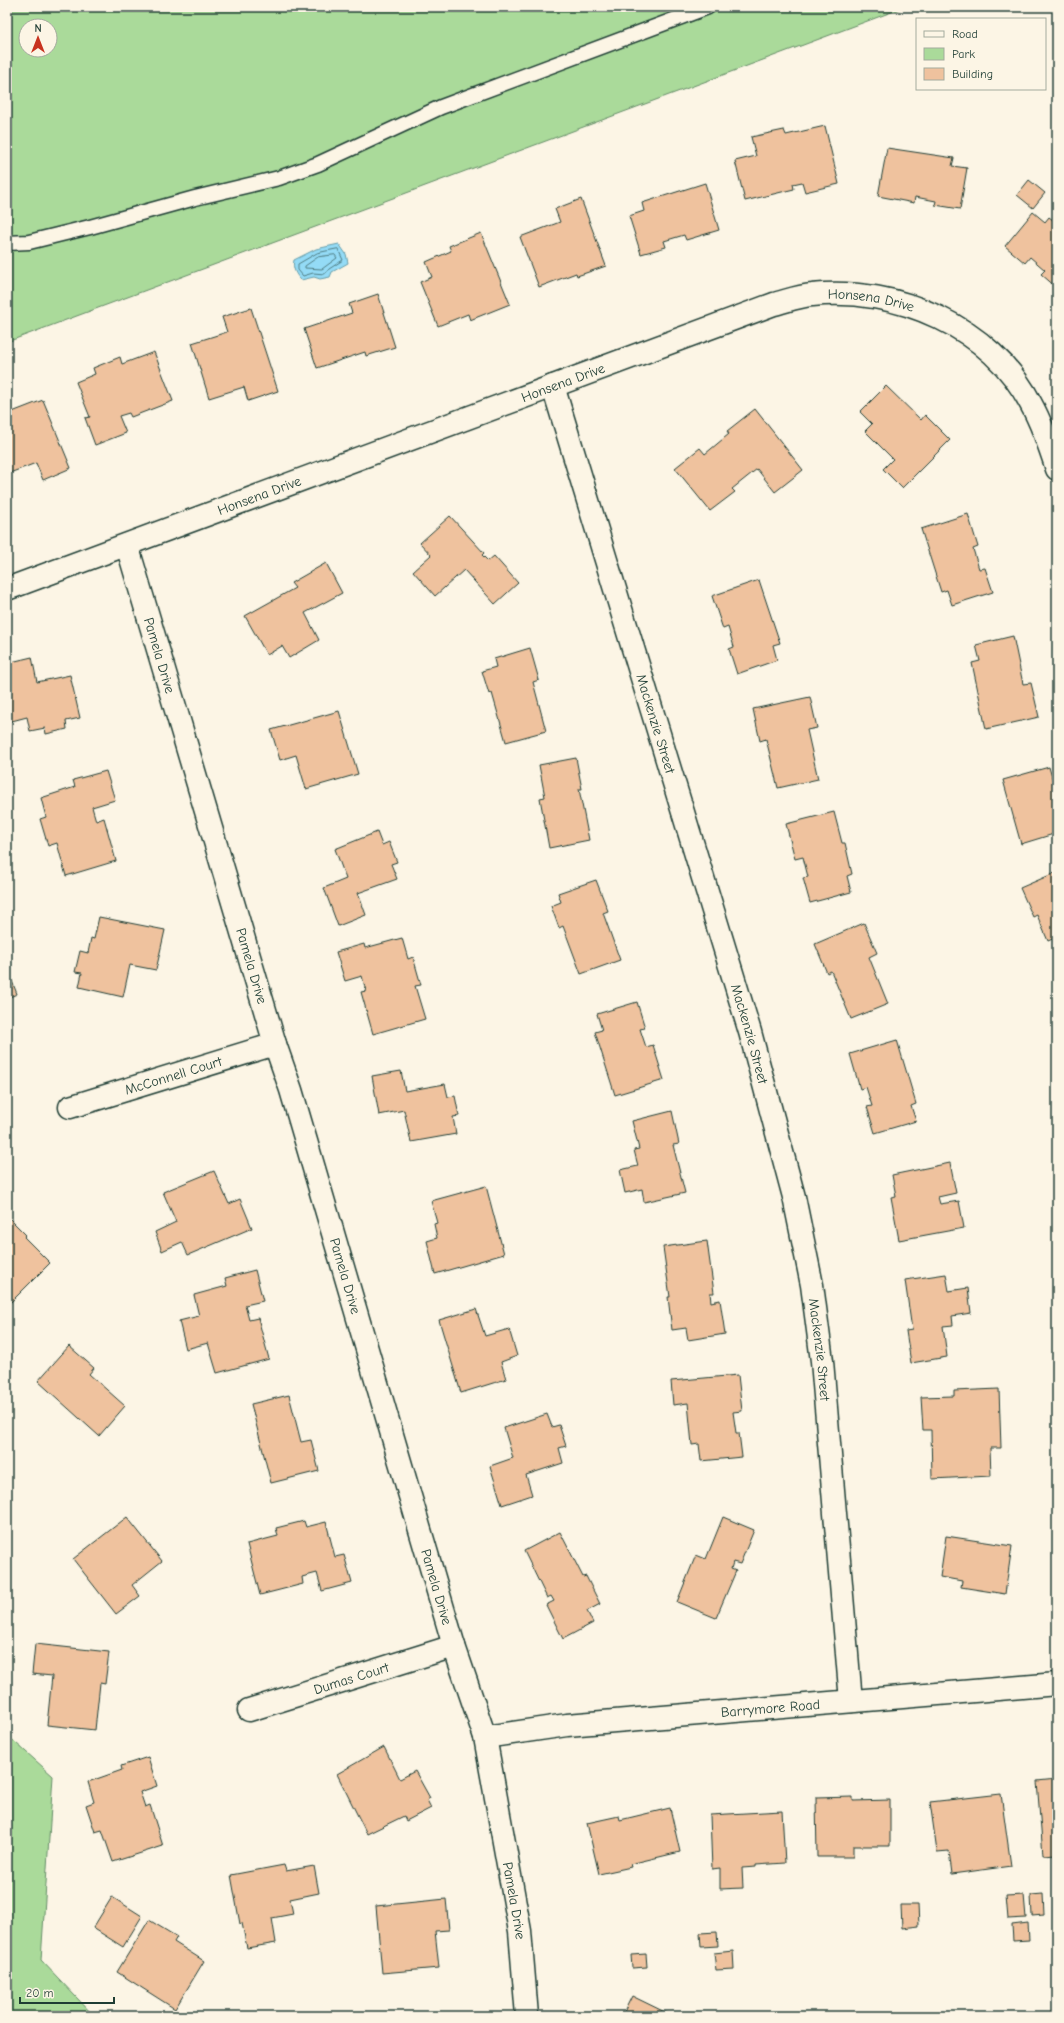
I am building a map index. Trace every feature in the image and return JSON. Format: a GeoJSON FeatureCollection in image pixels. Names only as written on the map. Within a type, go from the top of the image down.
{"type":"FeatureCollection","features":[{"type":"Feature","properties":{"kind":"street","name":"Honsena Drive"},"geometry":{"type":"LineString","coordinates":[[7,589],[774,304],[811,295],[851,294],[907,303],[958,327],[998,358],[1016,380],[1031,403],[1050,444],[1057,469]]}},
{"type":"Feature","properties":{"kind":"street","name":"Mackenzie Street"},"geometry":{"type":"LineString","coordinates":[[553,386],[750,1032],[794,1197],[812,1284],[822,1361],[851,1701]]}},
{"type":"Feature","properties":{"kind":"street","name":"Pamela Drive"},"geometry":{"type":"LineString","coordinates":[[127,545],[293,1098],[454,1646],[485,1737],[520,1931],[527,2016]]}},
{"type":"Feature","properties":{"kind":"street","name":"McConnell Court"},"geometry":{"type":"LineString","coordinates":[[70,1107],[276,1044]]}},
{"type":"Feature","properties":{"kind":"street","name":"Dumas Court"},"geometry":{"type":"LineString","coordinates":[[249,1710],[454,1646]]}},
{"type":"Feature","properties":{"kind":"street","name":"Barrymore Road"},"geometry":{"type":"LineString","coordinates":[[485,1737],[567,1725],[1057,1684]]}},
{"type":"Feature","properties":{"kind":"lane"},"geometry":{"type":"LineString","coordinates":[[7,243],[29,242],[83,229],[195,198],[279,178],[318,164],[441,107],[708,7]]}},
{"type":"Feature","properties":{"kind":"green space"},"geometry":{"type":"Polygon","coordinates":[[[7,7],[905,7],[7,342],[7,7]]]}},
{"type":"Feature","properties":{"kind":"green space"},"geometry":{"type":"Polygon","coordinates":[[[7,1735],[53,1776],[41,1960],[94,2016],[7,2016],[7,1735]]]}},
{"type":"Feature","properties":{"kind":"water"},"geometry":{"type":"Polygon","coordinates":[[[339,244],[346,254],[348,263],[332,272],[330,277],[320,279],[314,277],[301,280],[299,278],[294,269],[294,260],[316,249],[339,244]]]}},
{"type":"Feature","properties":{"kind":"building"},"geometry":{"type":"Polygon","coordinates":[[[825,126],[839,184],[805,192],[802,182],[793,184],[794,189],[745,201],[735,161],[756,156],[751,137],[784,130],[786,135],[825,126]]]}},
{"type":"Feature","properties":{"kind":"building"},"geometry":{"type":"Polygon","coordinates":[[[887,148],[954,158],[952,166],[967,168],[960,209],[935,205],[936,201],[915,197],[914,203],[878,196],[887,148]]]}},
{"type":"Feature","properties":{"kind":"building"},"geometry":{"type":"Polygon","coordinates":[[[1029,180],[1045,193],[1033,208],[1017,195],[1029,180]]]}},
{"type":"Feature","properties":{"kind":"building"},"geometry":{"type":"Polygon","coordinates":[[[705,183],[719,230],[686,240],[684,235],[664,241],[666,247],[641,254],[629,216],[644,211],[642,203],[705,183]]]}},
{"type":"Feature","properties":{"kind":"building"},"geometry":{"type":"Polygon","coordinates":[[[581,199],[606,266],[577,276],[576,273],[539,287],[520,237],[560,222],[555,209],[581,199]]]}},
{"type":"Feature","properties":{"kind":"building"},"geometry":{"type":"Polygon","coordinates":[[[1033,212],[1045,222],[1049,217],[1057,223],[1057,288],[1041,274],[1045,270],[1030,257],[1025,263],[1005,246],[1033,212]]]}},
{"type":"Feature","properties":{"kind":"building"},"geometry":{"type":"Polygon","coordinates":[[[481,233],[510,304],[470,320],[468,314],[438,326],[420,282],[432,277],[426,262],[451,251],[449,246],[481,233]]]}},
{"type":"Feature","properties":{"kind":"building"},"geometry":{"type":"Polygon","coordinates":[[[378,294],[395,347],[366,356],[365,352],[317,368],[304,329],[352,313],[349,304],[378,294]]]}},
{"type":"Feature","properties":{"kind":"building"},"geometry":{"type":"Polygon","coordinates":[[[251,308],[278,391],[248,401],[244,387],[209,398],[192,343],[227,332],[222,317],[251,308]]]}},
{"type":"Feature","properties":{"kind":"building"},"geometry":{"type":"Polygon","coordinates":[[[154,352],[173,401],[131,417],[129,413],[119,416],[126,433],[95,445],[85,418],[90,417],[76,382],[95,374],[93,368],[120,357],[122,364],[154,352]]]}},
{"type":"Feature","properties":{"kind":"building"},"geometry":{"type":"Polygon","coordinates":[[[886,386],[921,420],[925,415],[950,440],[902,488],[883,469],[893,459],[865,431],[872,424],[860,412],[886,386]]]}},
{"type":"Feature","properties":{"kind":"building"},"geometry":{"type":"Polygon","coordinates":[[[43,400],[71,468],[43,480],[36,463],[7,474],[7,414],[43,400]]]}},
{"type":"Feature","properties":{"kind":"building"},"geometry":{"type":"Polygon","coordinates":[[[755,409],[803,470],[775,492],[757,469],[732,489],[735,492],[710,511],[675,468],[700,448],[705,454],[729,434],[727,431],[755,409]]]}},
{"type":"Feature","properties":{"kind":"building"},"geometry":{"type":"Polygon","coordinates":[[[968,514],[978,547],[973,549],[979,569],[985,568],[993,592],[952,605],[947,590],[941,592],[921,529],[968,514]]]}},
{"type":"Feature","properties":{"kind":"building"},"geometry":{"type":"Polygon","coordinates":[[[450,516],[484,553],[482,555],[488,561],[494,556],[518,583],[495,604],[464,570],[435,596],[413,571],[431,555],[420,543],[450,516]]]}},
{"type":"Feature","properties":{"kind":"building"},"geometry":{"type":"Polygon","coordinates":[[[326,563],[342,593],[305,613],[319,640],[289,658],[282,646],[267,655],[245,616],[295,588],[291,583],[326,563]]]}},
{"type":"Feature","properties":{"kind":"building"},"geometry":{"type":"Polygon","coordinates":[[[759,580],[780,643],[773,645],[777,660],[737,674],[729,649],[734,647],[728,627],[723,629],[712,596],[759,580]]]}},
{"type":"Feature","properties":{"kind":"building"},"geometry":{"type":"Polygon","coordinates":[[[1013,636],[1023,684],[1031,683],[1039,717],[986,729],[972,663],[980,661],[976,645],[1013,636]]]}},
{"type":"Feature","properties":{"kind":"building"},"geometry":{"type":"Polygon","coordinates":[[[530,648],[539,680],[533,682],[546,731],[506,742],[492,693],[489,694],[482,671],[496,667],[494,659],[530,648]]]}},
{"type":"Feature","properties":{"kind":"building"},"geometry":{"type":"Polygon","coordinates":[[[32,657],[37,682],[70,675],[80,718],[66,721],[67,729],[46,734],[45,728],[30,731],[27,717],[8,722],[7,663],[32,657]]]}},
{"type":"Feature","properties":{"kind":"building"},"geometry":{"type":"Polygon","coordinates":[[[810,697],[817,728],[807,730],[818,779],[778,788],[766,739],[760,741],[753,709],[810,697]]]}},
{"type":"Feature","properties":{"kind":"building"},"geometry":{"type":"Polygon","coordinates":[[[339,711],[358,774],[306,789],[296,755],[280,760],[271,730],[339,711]]]}},
{"type":"Feature","properties":{"kind":"building"},"geometry":{"type":"Polygon","coordinates":[[[576,758],[582,789],[579,789],[589,840],[549,848],[540,798],[545,797],[539,765],[576,758]]]}},
{"type":"Feature","properties":{"kind":"building"},"geometry":{"type":"Polygon","coordinates":[[[1049,767],[1057,795],[1057,833],[1021,844],[1003,780],[1049,767]]]}},
{"type":"Feature","properties":{"kind":"building"},"geometry":{"type":"Polygon","coordinates":[[[106,771],[115,800],[92,807],[96,821],[104,818],[116,861],[66,876],[57,843],[48,846],[40,819],[46,817],[41,798],[75,787],[73,780],[106,771]]]}},
{"type":"Feature","properties":{"kind":"building"},"geometry":{"type":"Polygon","coordinates":[[[834,812],[842,843],[845,843],[852,874],[847,876],[851,892],[810,903],[803,878],[808,877],[803,857],[795,859],[786,824],[834,812]]]}},
{"type":"Feature","properties":{"kind":"building"},"geometry":{"type":"Polygon","coordinates":[[[377,832],[382,845],[389,842],[397,862],[391,864],[397,879],[358,893],[366,915],[338,926],[324,888],[346,879],[335,849],[377,832]]]}},
{"type":"Feature","properties":{"kind":"building"},"geometry":{"type":"Polygon","coordinates":[[[1057,872],[1057,937],[1048,941],[1037,915],[1033,917],[1020,888],[1057,872]]]}},
{"type":"Feature","properties":{"kind":"building"},"geometry":{"type":"Polygon","coordinates":[[[596,880],[608,911],[603,913],[620,960],[581,974],[563,926],[559,928],[551,906],[561,902],[558,893],[596,880]]]}},
{"type":"Feature","properties":{"kind":"building"},"geometry":{"type":"Polygon","coordinates":[[[99,917],[165,930],[156,970],[130,965],[123,997],[79,987],[82,973],[75,972],[80,951],[88,953],[91,938],[94,939],[99,917]]]}},
{"type":"Feature","properties":{"kind":"building"},"geometry":{"type":"Polygon","coordinates":[[[864,923],[877,953],[869,957],[888,1004],[851,1019],[831,971],[827,973],[815,944],[864,923]]]}},
{"type":"Feature","properties":{"kind":"building"},"geometry":{"type":"Polygon","coordinates":[[[402,938],[408,959],[413,957],[421,985],[415,986],[425,1019],[373,1034],[361,992],[366,991],[362,976],[345,981],[336,952],[364,944],[365,948],[402,938]]]}},
{"type":"Feature","properties":{"kind":"building"},"geometry":{"type":"Polygon","coordinates":[[[7,968],[17,994],[7,998],[7,968]]]}},
{"type":"Feature","properties":{"kind":"building"},"geometry":{"type":"Polygon","coordinates":[[[637,1002],[645,1028],[640,1029],[646,1047],[653,1045],[664,1080],[615,1095],[595,1032],[602,1030],[597,1014],[637,1002]]]}},
{"type":"Feature","properties":{"kind":"building"},"geometry":{"type":"Polygon","coordinates":[[[897,1040],[916,1104],[911,1106],[916,1121],[875,1133],[867,1107],[872,1106],[866,1087],[860,1089],[850,1054],[897,1040]]]}},
{"type":"Feature","properties":{"kind":"building"},"geometry":{"type":"Polygon","coordinates":[[[401,1071],[405,1091],[445,1084],[448,1097],[455,1096],[459,1116],[453,1117],[456,1134],[411,1142],[404,1110],[379,1115],[372,1076],[401,1071]]]}},
{"type":"Feature","properties":{"kind":"building"},"geometry":{"type":"Polygon","coordinates":[[[672,1111],[679,1144],[673,1145],[685,1193],[644,1202],[642,1189],[625,1193],[620,1170],[638,1166],[634,1150],[639,1149],[632,1121],[672,1111]]]}},
{"type":"Feature","properties":{"kind":"building"},"geometry":{"type":"Polygon","coordinates":[[[950,1163],[956,1193],[938,1197],[940,1204],[959,1201],[964,1228],[899,1240],[891,1197],[896,1196],[892,1175],[950,1163]]]}},
{"type":"Feature","properties":{"kind":"building"},"geometry":{"type":"Polygon","coordinates":[[[214,1171],[229,1204],[240,1199],[252,1228],[188,1255],[182,1242],[162,1251],[155,1232],[176,1222],[163,1192],[214,1171]]]}},
{"type":"Feature","properties":{"kind":"building"},"geometry":{"type":"Polygon","coordinates":[[[486,1186],[504,1254],[435,1274],[427,1241],[437,1238],[434,1224],[437,1223],[431,1201],[486,1186]]]}},
{"type":"Feature","properties":{"kind":"building"},"geometry":{"type":"Polygon","coordinates":[[[7,1216],[26,1235],[24,1237],[50,1263],[10,1303],[7,1299],[7,1216]]]}},
{"type":"Feature","properties":{"kind":"building"},"geometry":{"type":"Polygon","coordinates":[[[707,1241],[714,1293],[710,1293],[711,1302],[720,1300],[725,1334],[688,1340],[686,1328],[672,1330],[668,1297],[670,1297],[663,1247],[707,1241]]]}},
{"type":"Feature","properties":{"kind":"building"},"geometry":{"type":"Polygon","coordinates":[[[255,1270],[263,1301],[245,1305],[249,1320],[258,1318],[269,1359],[217,1373],[208,1343],[186,1349],[179,1321],[199,1316],[194,1295],[227,1286],[225,1278],[255,1270]]]}},
{"type":"Feature","properties":{"kind":"building"},"geometry":{"type":"Polygon","coordinates":[[[946,1274],[949,1291],[968,1288],[971,1313],[952,1316],[953,1325],[943,1326],[947,1357],[911,1363],[906,1331],[912,1330],[905,1280],[946,1274]]]}},
{"type":"Feature","properties":{"kind":"building"},"geometry":{"type":"Polygon","coordinates":[[[476,1309],[485,1336],[509,1329],[517,1356],[501,1362],[506,1379],[461,1393],[439,1320],[476,1309]]]}},
{"type":"Feature","properties":{"kind":"building"},"geometry":{"type":"Polygon","coordinates":[[[69,1346],[94,1368],[89,1374],[125,1406],[99,1436],[38,1381],[69,1346]]]}},
{"type":"Feature","properties":{"kind":"building"},"geometry":{"type":"Polygon","coordinates":[[[738,1375],[742,1411],[733,1412],[736,1433],[739,1433],[742,1457],[701,1461],[699,1444],[692,1445],[688,1403],[673,1405],[671,1381],[738,1375]]]}},
{"type":"Feature","properties":{"kind":"building"},"geometry":{"type":"Polygon","coordinates":[[[999,1389],[1001,1448],[990,1448],[991,1476],[932,1479],[931,1430],[923,1430],[921,1397],[954,1396],[954,1391],[999,1389]]]}},
{"type":"Feature","properties":{"kind":"building"},"geometry":{"type":"Polygon","coordinates":[[[289,1395],[301,1442],[311,1440],[319,1471],[271,1483],[251,1404],[289,1395]]]}},
{"type":"Feature","properties":{"kind":"building"},"geometry":{"type":"Polygon","coordinates":[[[547,1414],[552,1427],[559,1425],[566,1446],[559,1448],[563,1463],[526,1475],[532,1495],[502,1505],[490,1466],[513,1458],[504,1428],[547,1414]]]}},
{"type":"Feature","properties":{"kind":"building"},"geometry":{"type":"Polygon","coordinates":[[[127,1517],[162,1561],[132,1585],[140,1596],[116,1614],[73,1559],[127,1517]]]}},
{"type":"Feature","properties":{"kind":"building"},"geometry":{"type":"Polygon","coordinates":[[[723,1517],[754,1530],[740,1564],[733,1562],[731,1569],[736,1571],[716,1618],[677,1602],[696,1555],[706,1559],[723,1517]]]}},
{"type":"Feature","properties":{"kind":"building"},"geometry":{"type":"Polygon","coordinates":[[[304,1521],[306,1527],[326,1522],[335,1557],[344,1555],[352,1583],[322,1591],[317,1573],[302,1577],[303,1584],[260,1595],[247,1544],[278,1536],[276,1528],[304,1521]]]}},
{"type":"Feature","properties":{"kind":"building"},"geometry":{"type":"Polygon","coordinates":[[[560,1532],[583,1577],[586,1576],[600,1604],[587,1611],[593,1623],[563,1639],[546,1605],[554,1601],[551,1596],[547,1598],[524,1551],[560,1532]]]}},
{"type":"Feature","properties":{"kind":"building"},"geometry":{"type":"Polygon","coordinates":[[[946,1536],[1012,1546],[1005,1594],[961,1587],[962,1581],[940,1577],[946,1536]]]}},
{"type":"Feature","properties":{"kind":"building"},"geometry":{"type":"Polygon","coordinates":[[[35,1644],[109,1652],[105,1684],[100,1683],[95,1730],[47,1725],[52,1676],[32,1674],[35,1644]]]}},
{"type":"Feature","properties":{"kind":"building"},"geometry":{"type":"Polygon","coordinates":[[[384,1747],[400,1779],[415,1771],[430,1798],[427,1800],[431,1808],[406,1821],[404,1816],[367,1834],[337,1774],[384,1747]]]}},
{"type":"Feature","properties":{"kind":"building"},"geometry":{"type":"Polygon","coordinates":[[[148,1757],[157,1786],[140,1792],[145,1807],[150,1805],[163,1846],[113,1862],[102,1830],[95,1832],[86,1805],[94,1802],[88,1782],[122,1770],[121,1766],[148,1757]]]}},
{"type":"Feature","properties":{"kind":"building"},"geometry":{"type":"Polygon","coordinates":[[[1057,1779],[1056,1857],[1056,1854],[1043,1855],[1037,1781],[1057,1779]]]}},
{"type":"Feature","properties":{"kind":"building"},"geometry":{"type":"Polygon","coordinates":[[[1001,1794],[1011,1866],[952,1874],[949,1851],[937,1852],[930,1802],[1001,1794]]]}},
{"type":"Feature","properties":{"kind":"building"},"geometry":{"type":"Polygon","coordinates":[[[853,1797],[853,1801],[890,1800],[890,1846],[853,1846],[853,1857],[817,1857],[816,1798],[853,1797]]]}},
{"type":"Feature","properties":{"kind":"building"},"geometry":{"type":"Polygon","coordinates":[[[670,1808],[680,1852],[630,1864],[631,1867],[599,1874],[587,1823],[619,1816],[620,1820],[670,1808]]]}},
{"type":"Feature","properties":{"kind":"building"},"geometry":{"type":"Polygon","coordinates":[[[782,1811],[785,1863],[756,1865],[756,1867],[742,1868],[743,1888],[720,1889],[720,1868],[712,1869],[710,1815],[782,1811]]]}},
{"type":"Feature","properties":{"kind":"building"},"geometry":{"type":"Polygon","coordinates":[[[284,1865],[286,1871],[314,1866],[319,1893],[290,1899],[293,1914],[272,1918],[276,1943],[247,1948],[242,1923],[240,1924],[231,1875],[284,1865]]]}},
{"type":"Feature","properties":{"kind":"building"},"geometry":{"type":"Polygon","coordinates":[[[1043,1894],[1044,1915],[1032,1916],[1031,1895],[1043,1894]]]}},
{"type":"Feature","properties":{"kind":"building"},"geometry":{"type":"Polygon","coordinates":[[[1024,1895],[1026,1918],[1008,1919],[1006,1896],[1024,1895]]]}},
{"type":"Feature","properties":{"kind":"building"},"geometry":{"type":"Polygon","coordinates":[[[112,1897],[142,1916],[123,1947],[93,1928],[112,1897]]]}},
{"type":"Feature","properties":{"kind":"building"},"geometry":{"type":"Polygon","coordinates":[[[446,1899],[449,1930],[435,1931],[439,1968],[382,1973],[376,1906],[446,1899]]]}},
{"type":"Feature","properties":{"kind":"building"},"geometry":{"type":"Polygon","coordinates":[[[901,1905],[918,1905],[919,1926],[902,1928],[901,1905]]]}},
{"type":"Feature","properties":{"kind":"building"},"geometry":{"type":"Polygon","coordinates":[[[149,1920],[177,1937],[174,1942],[204,1961],[175,2009],[117,1972],[149,1920]]]}},
{"type":"Feature","properties":{"kind":"building"},"geometry":{"type":"Polygon","coordinates":[[[1028,1923],[1029,1940],[1013,1941],[1012,1925],[1028,1923]]]}},
{"type":"Feature","properties":{"kind":"building"},"geometry":{"type":"Polygon","coordinates":[[[717,1932],[718,1946],[701,1947],[700,1933],[717,1932]]]}},
{"type":"Feature","properties":{"kind":"building"},"geometry":{"type":"Polygon","coordinates":[[[733,1951],[734,1969],[716,1970],[714,1953],[733,1951]]]}},
{"type":"Feature","properties":{"kind":"building"},"geometry":{"type":"Polygon","coordinates":[[[646,1954],[647,1967],[632,1968],[631,1955],[646,1954]]]}},
{"type":"Feature","properties":{"kind":"building"},"geometry":{"type":"Polygon","coordinates":[[[632,1996],[673,2016],[622,2016],[632,1996]]]}}]}
